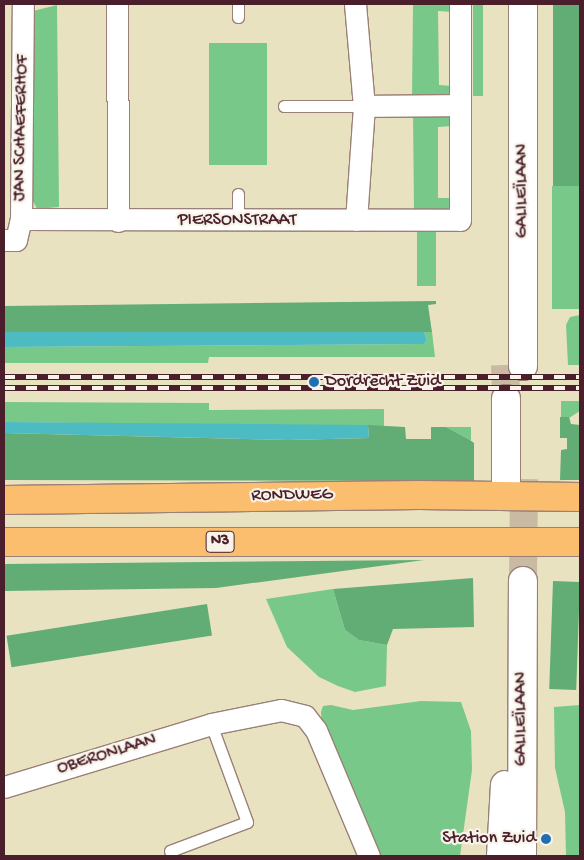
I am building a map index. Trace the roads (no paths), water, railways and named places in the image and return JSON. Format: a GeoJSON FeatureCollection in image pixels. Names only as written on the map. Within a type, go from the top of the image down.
{"type":"FeatureCollection","features":[{"type":"Feature","properties":{"kind":"highway","name":"RONDWEG"},"geometry":{"type":"LineString","coordinates":[[4,500],[419,495],[580,497]]}},
{"type":"Feature","properties":{"kind":"highway","name":"N3"},"geometry":{"type":"LineString","coordinates":[[4,542],[580,542]]}},
{"type":"Feature","properties":{"kind":"street","name":"JAN SCHAEFERHOF"},"geometry":{"type":"LineString","coordinates":[[4,240],[16,240],[20,219],[23,4]]}},
{"type":"Feature","properties":{"kind":"street"},"geometry":{"type":"LineString","coordinates":[[117,4],[118,221]]}},
{"type":"Feature","properties":{"kind":"street"},"geometry":{"type":"LineString","coordinates":[[355,4],[364,106],[356,220]]}},
{"type":"Feature","properties":{"kind":"street","name":"PIERSONSTRAAT"},"geometry":{"type":"LineString","coordinates":[[20,219],[118,221],[460,220],[460,4]]}},
{"type":"Feature","properties":{"kind":"street","name":"GALILEÏLAAN"},"geometry":{"type":"LineString","coordinates":[[514,10],[514,365]]}},
{"type":"Feature","properties":{"kind":"street"},"geometry":{"type":"LineString","coordinates":[[364,106],[460,105]]}},
{"type":"Feature","properties":{"kind":"street"},"geometry":{"type":"LineString","coordinates":[[515,399],[515,480]]}},
{"type":"Feature","properties":{"kind":"street","name":"GALILEÏLAAN"},"geometry":{"type":"LineString","coordinates":[[501,856],[515,581],[522,856]]}},
{"type":"Feature","properties":{"kind":"street","name":"OBERONLAAN"},"geometry":{"type":"LineString","coordinates":[[4,786],[211,724],[282,710],[305,716],[316,730],[369,856]]}},
{"type":"Feature","properties":{"kind":"lane"},"geometry":{"type":"LineString","coordinates":[[238,4],[238,17]]}},
{"type":"Feature","properties":{"kind":"lane"},"geometry":{"type":"LineString","coordinates":[[284,106],[364,106]]}},
{"type":"Feature","properties":{"kind":"lane"},"geometry":{"type":"LineString","coordinates":[[238,194],[238,221]]}},
{"type":"Feature","properties":{"kind":"lane"},"geometry":{"type":"LineString","coordinates":[[170,850],[247,822],[211,724]]}},
{"type":"Feature","properties":{"kind":"water"},"geometry":{"type":"Polygon","coordinates":[[[4,332],[424,332],[427,340],[424,344],[4,347],[4,332]]]}},
{"type":"Feature","properties":{"kind":"water"},"geometry":{"type":"Polygon","coordinates":[[[4,422],[368,425],[369,438],[288,440],[4,433],[4,422]]]}},
{"type":"Feature","properties":{"kind":"tunnel"},"geometry":{"type":"LineString","coordinates":[[505,365],[506,399]]}},
{"type":"Feature","properties":{"kind":"tunnel"},"geometry":{"type":"LineString","coordinates":[[523,581],[524,479]]}},
{"type":"Feature","properties":{"kind":"railway"},"geometry":{"type":"LineString","coordinates":[[4,377],[580,377]]}},
{"type":"Feature","properties":{"kind":"railway"},"geometry":{"type":"LineString","coordinates":[[4,388],[580,388]]}},
{"type":"Feature","properties":{"kind":"place","name":"Dordrecht Zuid"},"geometry":{"type":"Point","coordinates":[314,382]}},
{"type":"Feature","properties":{"kind":"place","name":"Station Zuid"},"geometry":{"type":"Point","coordinates":[546,839]}}]}
